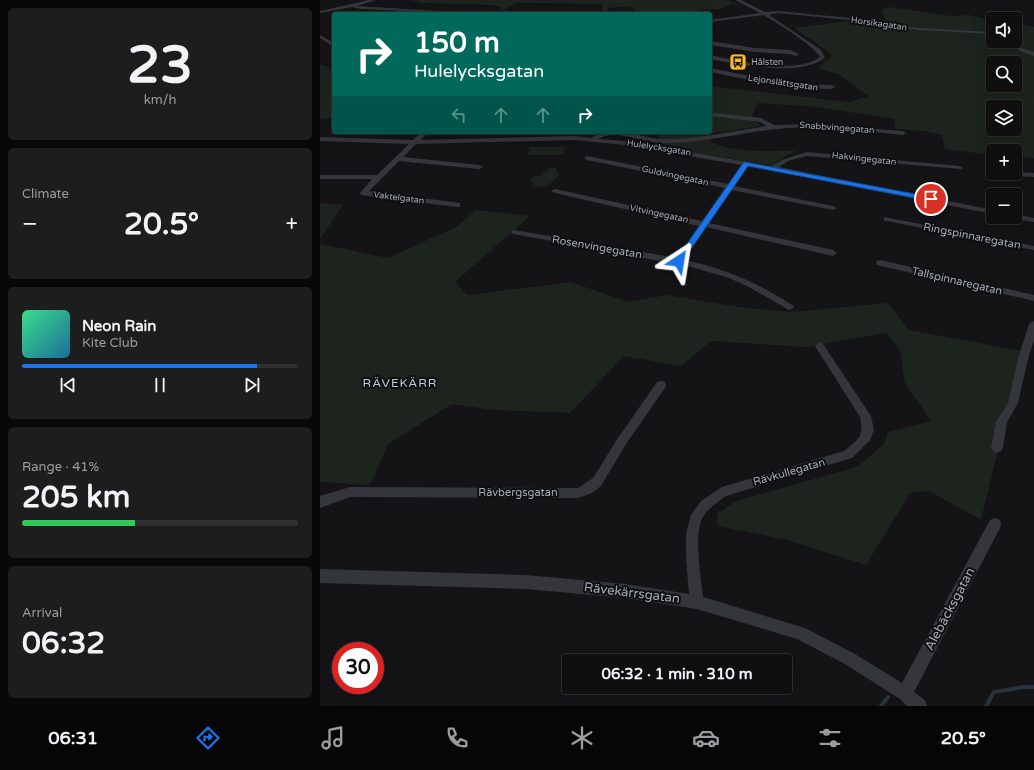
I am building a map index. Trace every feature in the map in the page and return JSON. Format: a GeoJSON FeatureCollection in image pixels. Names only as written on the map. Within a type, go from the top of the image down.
{"type":"FeatureCollection","features":[{"type":"Feature","properties":{"kind":"street"},"geometry":{"type":"LineString","coordinates":[[320,12],[353,6],[374,0]]}},
{"type":"Feature","properties":{"kind":"street"},"geometry":{"type":"LineString","coordinates":[[738,0],[765,13]]}},
{"type":"Feature","properties":{"kind":"street"},"geometry":{"type":"LineString","coordinates":[[353,6],[361,8],[435,12]]}},
{"type":"Feature","properties":{"kind":"street","name":"Horsikagatan"},"geometry":{"type":"LineString","coordinates":[[712,20],[778,12],[927,30],[986,33]]}},
{"type":"Feature","properties":{"kind":"street","name":"Lejonslättsgatan"},"geometry":{"type":"LineString","coordinates":[[712,57],[738,62],[780,66],[807,66],[822,59],[822,54],[819,51],[765,13]]}},
{"type":"Feature","properties":{"kind":"street"},"geometry":{"type":"LineString","coordinates":[[320,36],[332,44]]}},
{"type":"Feature","properties":{"kind":"street"},"geometry":{"type":"LineString","coordinates":[[712,43],[736,48],[790,52],[796,54]]}},
{"type":"Feature","properties":{"kind":"street"},"geometry":{"type":"LineString","coordinates":[[1019,48],[1034,54]]}},
{"type":"Feature","properties":{"kind":"street","name":"Lejonslättsgatan"},"geometry":{"type":"LineString","coordinates":[[712,70],[810,87],[832,87]]}},
{"type":"Feature","properties":{"kind":"street","name":"Snabbvingegatan"},"geometry":{"type":"LineString","coordinates":[[714,115],[761,120],[772,127]]}},
{"type":"Feature","properties":{"kind":"street","name":"Snabbvingegatan"},"geometry":{"type":"LineString","coordinates":[[619,134],[643,139],[665,141],[737,134],[772,127],[823,126],[903,133]]}},
{"type":"Feature","properties":{"kind":"street","name":"Vaktelgatan"},"geometry":{"type":"LineString","coordinates":[[423,134],[364,193],[458,205]]}},
{"type":"Feature","properties":{"kind":"street","name":"Snabbvingegatan"},"geometry":{"type":"LineString","coordinates":[[594,140],[602,134]]}},
{"type":"Feature","properties":{"kind":"street","name":"Hulelycksgatan"},"geometry":{"type":"LineString","coordinates":[[320,139],[416,142],[547,138],[594,140],[649,146],[772,168],[986,211]]}},
{"type":"Feature","properties":{"kind":"street","name":"Hakvingegatan"},"geometry":{"type":"LineString","coordinates":[[772,168],[786,160],[807,154],[959,168]]}},
{"type":"Feature","properties":{"kind":"street","name":"Guldvingegatan"},"geometry":{"type":"LineString","coordinates":[[587,158],[833,208]]}},
{"type":"Feature","properties":{"kind":"street"},"geometry":{"type":"LineString","coordinates":[[399,159],[479,167]]}},
{"type":"Feature","properties":{"kind":"street"},"geometry":{"type":"LineString","coordinates":[[679,261],[703,223],[746,164]]}},
{"type":"Feature","properties":{"kind":"street"},"geometry":{"type":"LineString","coordinates":[[1022,174],[1034,175]]}},
{"type":"Feature","properties":{"kind":"street"},"geometry":{"type":"LineString","coordinates":[[320,177],[379,177]]}},
{"type":"Feature","properties":{"kind":"street","name":"Vitvingegatan"},"geometry":{"type":"LineString","coordinates":[[555,191],[833,253]]}},
{"type":"Feature","properties":{"kind":"street"},"geometry":{"type":"LineString","coordinates":[[1022,217],[1034,220]]}},
{"type":"Feature","properties":{"kind":"street","name":"Ringspinnaregatan"},"geometry":{"type":"LineString","coordinates":[[887,219],[1034,248]]}},
{"type":"Feature","properties":{"kind":"street","name":"Rosenvingegatan"},"geometry":{"type":"LineString","coordinates":[[514,232],[702,266],[746,282],[773,296],[789,307]]}},
{"type":"Feature","properties":{"kind":"street","name":"Tallspinnaregatan"},"geometry":{"type":"LineString","coordinates":[[880,263],[1034,298]]}},
{"type":"Feature","properties":{"kind":"street"},"geometry":{"type":"LineString","coordinates":[[997,448],[1002,422],[1013,403],[1024,355],[1034,324]]}},
{"type":"Feature","properties":{"kind":"street","name":"Rävkullegatan"},"geometry":{"type":"LineString","coordinates":[[697,602],[693,550],[694,525],[698,514],[708,502],[722,492],[848,455],[860,446],[864,440],[868,430],[865,416],[820,346]]}},
{"type":"Feature","properties":{"kind":"street","name":"Rävbergsgatan"},"geometry":{"type":"LineString","coordinates":[[320,502],[350,492],[578,493],[588,489],[597,482],[622,441],[661,385]]}},
{"type":"Feature","properties":{"kind":"street","name":"Alebäcksgatan"},"geometry":{"type":"LineString","coordinates":[[905,694],[995,524]]}},
{"type":"Feature","properties":{"kind":"street","name":"Rävekärrsgatan"},"geometry":{"type":"LineString","coordinates":[[320,576],[526,582],[625,591],[697,602],[800,633],[850,659],[905,694],[919,706]]}},
{"type":"Feature","properties":{"kind":"shaded area"},"geometry":{"type":"Polygon","coordinates":[[[411,0],[728,0],[744,7],[732,4],[720,9],[700,10],[698,12],[637,12],[630,6],[609,8],[607,12],[602,12],[603,4],[516,3],[504,10],[500,10],[500,7],[492,5],[423,3],[411,0]]]}},
{"type":"Feature","properties":{"kind":"shaded area"},"geometry":{"type":"Polygon","coordinates":[[[888,7],[951,16],[969,15],[986,19],[986,48],[1022,48],[1022,24],[1034,27],[1034,158],[1022,157],[1022,144],[986,144],[986,154],[945,149],[942,135],[924,131],[895,129],[895,119],[817,107],[757,103],[752,117],[761,126],[712,134],[712,86],[849,102],[869,96],[838,74],[822,70],[818,67],[831,58],[831,54],[795,28],[849,21],[881,25],[885,22],[882,10],[888,7]]]}},
{"type":"Feature","properties":{"kind":"shaded area"},"geometry":{"type":"Polygon","coordinates":[[[320,64],[332,68],[332,118],[320,119],[320,64]]]}},
{"type":"Feature","properties":{"kind":"shaded area"},"geometry":{"type":"Polygon","coordinates":[[[661,134],[709,134],[711,142],[731,148],[753,151],[796,151],[770,165],[656,146],[661,134]]]}},
{"type":"Feature","properties":{"kind":"shaded area"},"geometry":{"type":"Polygon","coordinates":[[[530,147],[565,147],[563,155],[528,155],[530,147]]]}},
{"type":"Feature","properties":{"kind":"shaded area"},"geometry":{"type":"Polygon","coordinates":[[[550,167],[556,168],[559,176],[546,187],[534,186],[535,184],[530,181],[531,179],[536,176],[540,176],[543,172],[547,172],[550,167]]]}},
{"type":"Feature","properties":{"kind":"shaded area"},"geometry":{"type":"Polygon","coordinates":[[[320,203],[343,205],[320,239],[320,203]]]}},
{"type":"Feature","properties":{"kind":"shaded area"},"geometry":{"type":"Polygon","coordinates":[[[476,210],[530,216],[455,282],[467,295],[571,282],[628,302],[667,295],[738,307],[791,312],[888,303],[909,330],[1022,351],[981,520],[929,491],[910,493],[866,565],[787,540],[718,526],[717,514],[736,501],[857,467],[884,444],[888,432],[931,421],[905,383],[900,350],[886,333],[806,347],[711,341],[681,366],[624,356],[570,413],[494,410],[452,404],[388,444],[370,485],[320,482],[320,244],[388,258],[456,227],[476,210]]]}},
{"type":"Feature","properties":{"kind":"waterway"},"geometry":{"type":"LineString","coordinates":[[986,706],[994,692],[1024,687],[1034,687]]}},
{"type":"Feature","properties":{"kind":"waterway"},"geometry":{"type":"LineString","coordinates":[[881,706],[888,697]]}},
{"type":"Feature","properties":{"kind":"place","name":"Hålsten"},"geometry":{"type":"Point","coordinates":[738,62]}},
{"type":"Feature","properties":{"kind":"district","name":"RÄVEKÄRR"},"geometry":{"type":"Point","coordinates":[400,383]}},
{"type":"Feature","properties":{"kind":"route"},"geometry":{"type":"LineString","coordinates":[[679,261],[703,223],[746,164],[931,199]]}}]}
